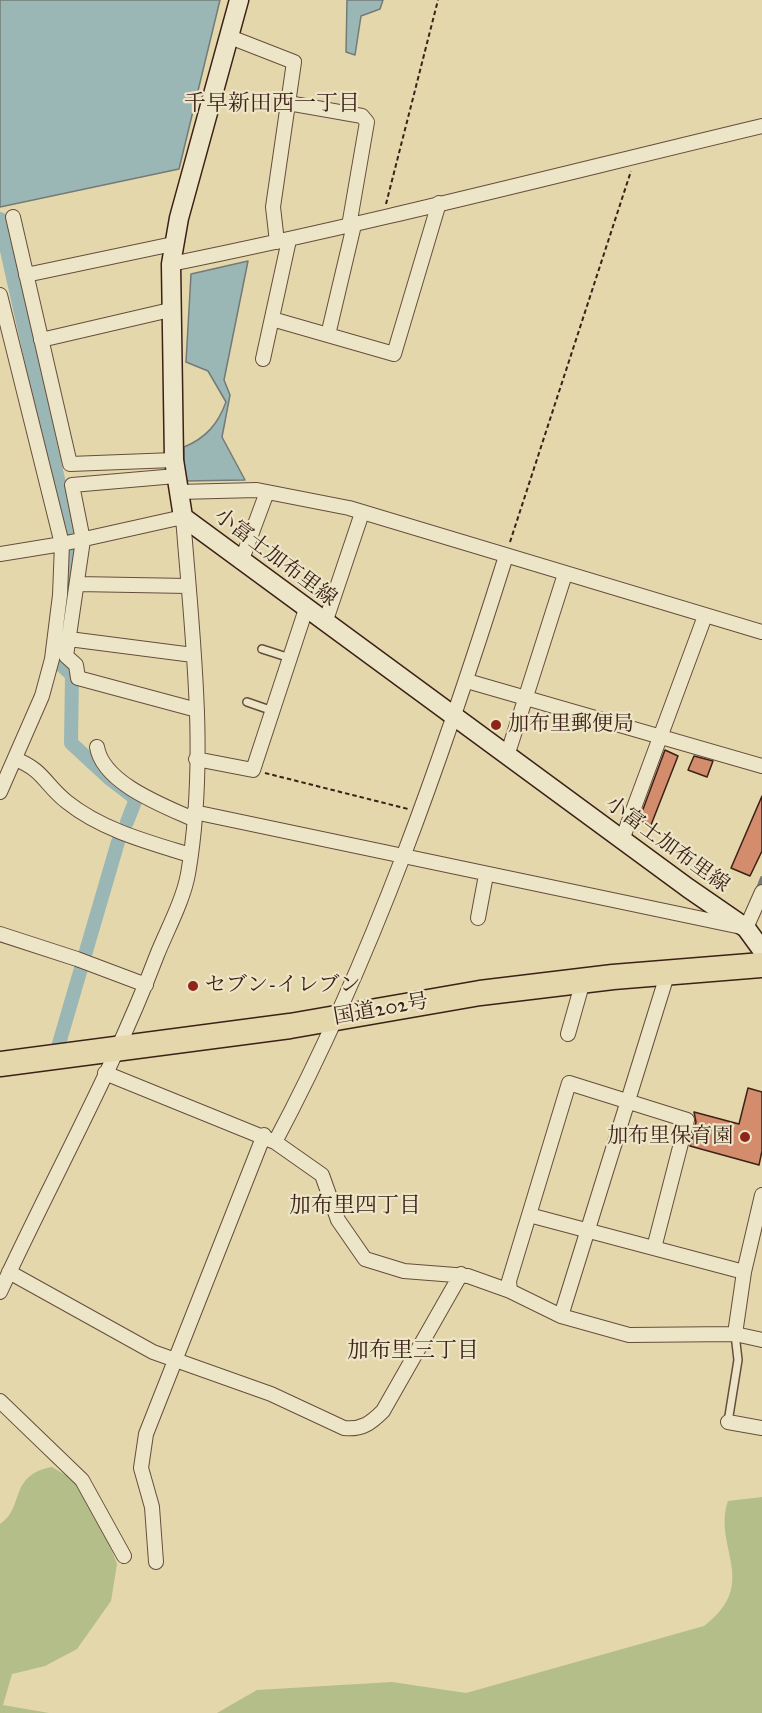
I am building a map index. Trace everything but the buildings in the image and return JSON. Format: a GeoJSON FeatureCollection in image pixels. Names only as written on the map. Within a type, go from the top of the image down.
{"type":"FeatureCollection","features":[{"type":"Feature","properties":{"kind":"highway","name":"国道202号"},"geometry":{"type":"LineString","coordinates":[[0,1064],[337,1018],[480,993],[668,972],[762,965]]}},
{"type":"Feature","properties":{"kind":"main road","name":"小富士加布里線"},"geometry":{"type":"LineString","coordinates":[[239,0],[231,37],[173,244],[170,310],[176,476],[183,517],[241,562],[454,714],[507,756],[746,928],[762,950]]}},
{"type":"Feature","properties":{"kind":"street"},"geometry":{"type":"LineString","coordinates":[[231,37],[294,62],[273,207],[283,241],[272,319],[263,359]]}},
{"type":"Feature","properties":{"kind":"street"},"geometry":{"type":"LineString","coordinates":[[288,103],[362,116],[367,122],[352,226],[328,335]]}},
{"type":"Feature","properties":{"kind":"street"},"geometry":{"type":"LineString","coordinates":[[171,264],[383,219],[439,203],[762,126]]}},
{"type":"Feature","properties":{"kind":"street"},"geometry":{"type":"LineString","coordinates":[[272,319],[394,354],[439,203]]}},
{"type":"Feature","properties":{"kind":"street"},"geometry":{"type":"LineString","coordinates":[[13,217],[70,464],[83,540],[66,656],[76,665],[78,678],[197,710]]}},
{"type":"Feature","properties":{"kind":"street"},"geometry":{"type":"LineString","coordinates":[[26,275],[173,244]]}},
{"type":"Feature","properties":{"kind":"street"},"geometry":{"type":"LineString","coordinates":[[0,296],[6,347],[62,544],[60,595],[52,659],[42,696],[0,792]]}},
{"type":"Feature","properties":{"kind":"street"},"geometry":{"type":"LineString","coordinates":[[41,340],[170,310]]}},
{"type":"Feature","properties":{"kind":"street"},"geometry":{"type":"LineString","coordinates":[[70,464],[176,476],[267,492],[362,513],[762,632]]}},
{"type":"Feature","properties":{"kind":"street"},"geometry":{"type":"LineString","coordinates":[[72,485],[176,476]]}},
{"type":"Feature","properties":{"kind":"street"},"geometry":{"type":"LineString","coordinates":[[241,562],[267,492]]}},
{"type":"Feature","properties":{"kind":"street"},"geometry":{"type":"LineString","coordinates":[[325,623],[362,513]]}},
{"type":"Feature","properties":{"kind":"street"},"geometry":{"type":"LineString","coordinates":[[0,554],[83,540],[183,517],[197,710],[194,815],[188,877],[146,985],[0,1292]]}},
{"type":"Feature","properties":{"kind":"street"},"geometry":{"type":"LineString","coordinates":[[156,1562],[152,1507],[141,1468],[146,1434],[269,1138],[307,1084],[404,858],[467,681],[506,556]]}},
{"type":"Feature","properties":{"kind":"street"},"geometry":{"type":"LineString","coordinates":[[507,756],[565,574]]}},
{"type":"Feature","properties":{"kind":"street"},"geometry":{"type":"LineString","coordinates":[[77,584],[188,586]]}},
{"type":"Feature","properties":{"kind":"street"},"geometry":{"type":"LineString","coordinates":[[196,759],[253,770],[306,609]]}},
{"type":"Feature","properties":{"kind":"street"},"geometry":{"type":"LineString","coordinates":[[622,840],[705,616]]}},
{"type":"Feature","properties":{"kind":"street"},"geometry":{"type":"LineString","coordinates":[[69,639],[193,655]]}},
{"type":"Feature","properties":{"kind":"street"},"geometry":{"type":"LineString","coordinates":[[467,681],[762,766]]}},
{"type":"Feature","properties":{"kind":"street"},"geometry":{"type":"LineString","coordinates":[[97,747],[103,766],[146,798],[194,815],[746,928],[762,892]]}},
{"type":"Feature","properties":{"kind":"street"},"geometry":{"type":"LineString","coordinates":[[15,759],[38,770],[67,802],[88,816],[134,838],[190,855]]}},
{"type":"Feature","properties":{"kind":"street"},"geometry":{"type":"LineString","coordinates":[[478,918],[486,875]]}},
{"type":"Feature","properties":{"kind":"street"},"geometry":{"type":"LineString","coordinates":[[0,934],[82,960],[146,985]]}},
{"type":"Feature","properties":{"kind":"street"},"geometry":{"type":"LineString","coordinates":[[561,1316],[668,972]]}},
{"type":"Feature","properties":{"kind":"street"},"geometry":{"type":"LineString","coordinates":[[568,1034],[583,981]]}},
{"type":"Feature","properties":{"kind":"street"},"geometry":{"type":"LineString","coordinates":[[105,1073],[269,1138],[322,1175],[338,1221],[365,1259],[404,1271],[461,1274],[510,1291],[561,1316],[629,1335],[735,1334],[762,1340]]}},
{"type":"Feature","properties":{"kind":"street"},"geometry":{"type":"LineString","coordinates":[[510,1291],[509,1281],[569,1083],[687,1120],[654,1248]]}},
{"type":"Feature","properties":{"kind":"street"},"geometry":{"type":"LineString","coordinates":[[735,1334],[744,1272],[756,1252],[762,1195]]}},
{"type":"Feature","properties":{"kind":"street"},"geometry":{"type":"LineString","coordinates":[[529,1215],[744,1272]]}},
{"type":"Feature","properties":{"kind":"street"},"geometry":{"type":"LineString","coordinates":[[9,1272],[153,1352],[175,1361],[204,1368],[271,1394],[344,1428],[357,1429],[371,1422],[383,1411],[461,1274]]}},
{"type":"Feature","properties":{"kind":"street"},"geometry":{"type":"LineString","coordinates":[[0,1401],[82,1480],[124,1556]]}},
{"type":"Feature","properties":{"kind":"street"},"geometry":{"type":"LineString","coordinates":[[728,1422],[762,1428]]}},
{"type":"Feature","properties":{"kind":"lane"},"geometry":{"type":"LineString","coordinates":[[262,649],[290,658]]}},
{"type":"Feature","properties":{"kind":"lane"},"geometry":{"type":"LineString","coordinates":[[247,702],[273,711]]}},
{"type":"Feature","properties":{"kind":"lane"},"geometry":{"type":"LineString","coordinates":[[728,1422],[737,1370],[735,1334]]}},
{"type":"Feature","properties":{"kind":"path"},"geometry":{"type":"LineString","coordinates":[[383,219],[438,0]]}},
{"type":"Feature","properties":{"kind":"path"},"geometry":{"type":"LineString","coordinates":[[506,556],[636,156]]}},
{"type":"Feature","properties":{"kind":"path"},"geometry":{"type":"LineString","coordinates":[[253,770],[420,812]]}},
{"type":"Feature","properties":{"kind":"green space"},"geometry":{"type":"Polygon","coordinates":[[[52,1467],[77,1482],[110,1546],[117,1564],[111,1601],[77,1649],[45,1666],[12,1674],[3,1705],[49,1713],[0,1713],[0,1524],[8,1517],[23,1484],[29,1477],[38,1471],[52,1467]]]}},
{"type":"Feature","properties":{"kind":"green space"},"geometry":{"type":"Polygon","coordinates":[[[762,1497],[762,1713],[217,1713],[257,1690],[392,1682],[466,1693],[704,1626],[721,1610],[730,1595],[732,1580],[725,1518],[728,1501],[762,1497]]]}},
{"type":"Feature","properties":{"kind":"water"},"geometry":{"type":"Polygon","coordinates":[[[0,0],[220,0],[179,169],[0,207],[0,0]]]}},
{"type":"Feature","properties":{"kind":"water"},"geometry":{"type":"Polygon","coordinates":[[[347,0],[383,0],[380,9],[361,16],[355,55],[346,52],[347,0]]]}},
{"type":"Feature","properties":{"kind":"water"},"geometry":{"type":"Polygon","coordinates":[[[248,261],[224,380],[230,395],[222,437],[245,480],[184,481],[184,447],[205,435],[219,417],[226,402],[208,371],[186,362],[191,274],[248,261]]]}},
{"type":"Feature","properties":{"kind":"waterway"},"geometry":{"type":"LineString","coordinates":[[0,219],[74,551],[59,663],[72,675],[71,743],[110,779],[136,799],[127,822]]}},
{"type":"Feature","properties":{"kind":"waterway"},"geometry":{"type":"LineString","coordinates":[[58,1047],[118,842]]}},
{"type":"Feature","properties":{"kind":"waterway"},"geometry":{"type":"LineString","coordinates":[[757,891],[762,878]]}},
{"type":"Feature","properties":{"kind":"place","name":"加布里郵便局"},"geometry":{"type":"Point","coordinates":[496,725]}},
{"type":"Feature","properties":{"kind":"place","name":"セブン-イレブン"},"geometry":{"type":"Point","coordinates":[193,986]}},
{"type":"Feature","properties":{"kind":"place","name":"加布里保育園"},"geometry":{"type":"Point","coordinates":[745,1137]}},
{"type":"Feature","properties":{"kind":"district","name":"千早新田西一丁目"},"geometry":{"type":"Point","coordinates":[272,105]}},
{"type":"Feature","properties":{"kind":"district","name":"加布里四丁目"},"geometry":{"type":"Point","coordinates":[355,1207]}},
{"type":"Feature","properties":{"kind":"district","name":"加布里三丁目"},"geometry":{"type":"Point","coordinates":[413,1352]}}]}
